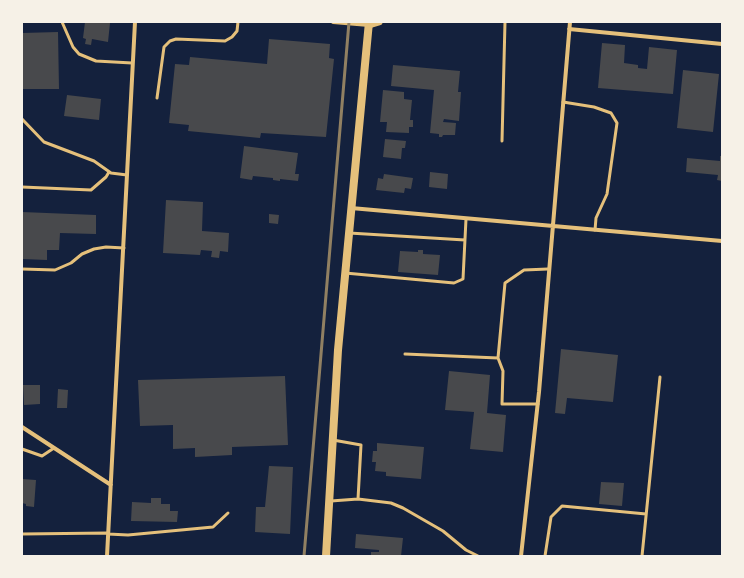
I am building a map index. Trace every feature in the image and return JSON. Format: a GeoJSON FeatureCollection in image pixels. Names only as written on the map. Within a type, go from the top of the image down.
{"type":"FeatureCollection","features":[{"type":"Feature","properties":{"kind":"main road"},"geometry":{"type":"LineString","coordinates":[[326,556],[338,350],[369,23]]}},
{"type":"Feature","properties":{"kind":"street"},"geometry":{"type":"LineString","coordinates":[[107,556],[135,22]]}},
{"type":"Feature","properties":{"kind":"street"},"geometry":{"type":"LineString","coordinates":[[333,22],[379,22]]}},
{"type":"Feature","properties":{"kind":"street"},"geometry":{"type":"LineString","coordinates":[[521,556],[538,404],[548,269],[570,22]]}},
{"type":"Feature","properties":{"kind":"street"},"geometry":{"type":"LineString","coordinates":[[569,29],[722,44]]}},
{"type":"Feature","properties":{"kind":"street"},"geometry":{"type":"LineString","coordinates":[[351,208],[722,241]]}},
{"type":"Feature","properties":{"kind":"street"},"geometry":{"type":"LineString","coordinates":[[22,427],[111,485]]}},
{"type":"Feature","properties":{"kind":"lane"},"geometry":{"type":"LineString","coordinates":[[62,22],[72,47],[79,54],[96,61],[132,63]]}},
{"type":"Feature","properties":{"kind":"lane"},"geometry":{"type":"LineString","coordinates":[[157,98],[164,47],[170,41],[176,39],[225,41],[232,37],[237,31],[238,22]]}},
{"type":"Feature","properties":{"kind":"lane"},"geometry":{"type":"LineString","coordinates":[[502,141],[505,22]]}},
{"type":"Feature","properties":{"kind":"lane"},"geometry":{"type":"LineString","coordinates":[[562,102],[594,107],[610,113],[617,123],[607,194],[596,218],[595,230]]}},
{"type":"Feature","properties":{"kind":"lane"},"geometry":{"type":"LineString","coordinates":[[22,118],[44,142],[94,162],[109,172],[127,175]]}},
{"type":"Feature","properties":{"kind":"lane"},"geometry":{"type":"LineString","coordinates":[[22,187],[91,190],[106,177],[109,172]]}},
{"type":"Feature","properties":{"kind":"lane"},"geometry":{"type":"LineString","coordinates":[[345,273],[454,283],[463,279],[466,219]]}},
{"type":"Feature","properties":{"kind":"lane"},"geometry":{"type":"LineString","coordinates":[[349,233],[465,240]]}},
{"type":"Feature","properties":{"kind":"lane"},"geometry":{"type":"LineString","coordinates":[[22,269],[55,270],[71,263],[82,254],[94,249],[106,247],[124,248]]}},
{"type":"Feature","properties":{"kind":"lane"},"geometry":{"type":"LineString","coordinates":[[538,404],[502,404],[503,371],[498,358],[505,284],[524,270],[548,269]]}},
{"type":"Feature","properties":{"kind":"lane"},"geometry":{"type":"LineString","coordinates":[[405,354],[498,358]]}},
{"type":"Feature","properties":{"kind":"lane"},"geometry":{"type":"LineString","coordinates":[[642,556],[660,377]]}},
{"type":"Feature","properties":{"kind":"lane"},"geometry":{"type":"LineString","coordinates":[[333,440],[361,444],[358,499]]}},
{"type":"Feature","properties":{"kind":"lane"},"geometry":{"type":"LineString","coordinates":[[22,449],[42,456],[54,448]]}},
{"type":"Feature","properties":{"kind":"lane"},"geometry":{"type":"LineString","coordinates":[[330,501],[358,499],[391,503],[403,508],[443,531],[466,550],[478,556]]}},
{"type":"Feature","properties":{"kind":"lane"},"geometry":{"type":"LineString","coordinates":[[545,556],[551,517],[562,506],[646,514]]}},
{"type":"Feature","properties":{"kind":"lane"},"geometry":{"type":"LineString","coordinates":[[22,534],[128,535],[213,527],[228,513]]}},
{"type":"Feature","properties":{"kind":"building"},"geometry":{"type":"Polygon","coordinates":[[[85,22],[110,23],[108,42],[92,39],[91,45],[85,44],[86,39],[83,38],[85,22]]]}},
{"type":"Feature","properties":{"kind":"building"},"geometry":{"type":"Polygon","coordinates":[[[58,32],[59,89],[23,89],[22,33],[58,32]]]}},
{"type":"Feature","properties":{"kind":"building"},"geometry":{"type":"Polygon","coordinates":[[[269,39],[330,44],[329,58],[334,59],[326,137],[261,133],[260,138],[188,131],[189,125],[169,123],[175,64],[189,65],[190,57],[267,64],[269,39]]]}},
{"type":"Feature","properties":{"kind":"building"},"geometry":{"type":"Polygon","coordinates":[[[602,43],[625,45],[624,63],[638,65],[638,68],[647,69],[649,47],[677,50],[673,94],[598,88],[602,43]]]}},
{"type":"Feature","properties":{"kind":"building"},"geometry":{"type":"Polygon","coordinates":[[[393,65],[460,71],[458,92],[461,92],[459,121],[444,119],[443,122],[456,123],[455,135],[443,135],[442,137],[439,137],[439,134],[430,133],[434,90],[391,86],[393,65]]]}},
{"type":"Feature","properties":{"kind":"building"},"geometry":{"type":"Polygon","coordinates":[[[683,70],[719,74],[713,132],[677,128],[683,70]]]}},
{"type":"Feature","properties":{"kind":"building"},"geometry":{"type":"Polygon","coordinates":[[[383,90],[404,92],[404,99],[412,100],[410,120],[413,120],[413,127],[409,127],[409,133],[386,132],[387,122],[380,122],[383,90]]]}},
{"type":"Feature","properties":{"kind":"building"},"geometry":{"type":"Polygon","coordinates":[[[67,95],[101,99],[99,120],[64,116],[67,95]]]}},
{"type":"Feature","properties":{"kind":"building"},"geometry":{"type":"Polygon","coordinates":[[[385,139],[406,141],[405,148],[402,148],[401,159],[383,157],[385,139]]]}},
{"type":"Feature","properties":{"kind":"building"},"geometry":{"type":"Polygon","coordinates":[[[244,146],[298,153],[295,174],[299,174],[298,181],[280,179],[280,181],[273,180],[273,178],[253,176],[252,180],[240,178],[244,146]]]}},
{"type":"Feature","properties":{"kind":"building"},"geometry":{"type":"Polygon","coordinates":[[[720,156],[722,156],[722,181],[717,180],[718,175],[686,172],[687,158],[720,161],[720,156]]]}},
{"type":"Feature","properties":{"kind":"building"},"geometry":{"type":"Polygon","coordinates":[[[430,172],[448,174],[447,189],[429,187],[430,172]]]}},
{"type":"Feature","properties":{"kind":"building"},"geometry":{"type":"Polygon","coordinates":[[[384,174],[413,178],[411,189],[405,188],[404,193],[376,190],[378,178],[383,179],[384,174]]]}},
{"type":"Feature","properties":{"kind":"building"},"geometry":{"type":"Polygon","coordinates":[[[166,200],[203,202],[202,231],[229,233],[228,252],[220,251],[219,258],[211,257],[212,251],[201,250],[200,255],[163,253],[166,200]]]}},
{"type":"Feature","properties":{"kind":"building"},"geometry":{"type":"Polygon","coordinates":[[[22,212],[96,215],[96,234],[60,233],[59,250],[47,250],[47,260],[22,259],[22,212]]]}},
{"type":"Feature","properties":{"kind":"building"},"geometry":{"type":"Polygon","coordinates":[[[269,214],[279,215],[278,224],[269,223],[269,214]]]}},
{"type":"Feature","properties":{"kind":"building"},"geometry":{"type":"Polygon","coordinates":[[[418,250],[423,250],[423,254],[440,255],[438,275],[398,272],[400,251],[418,252],[418,250]]]}},
{"type":"Feature","properties":{"kind":"building"},"geometry":{"type":"Polygon","coordinates":[[[561,349],[618,355],[613,402],[567,398],[565,414],[555,413],[561,349]]]}},
{"type":"Feature","properties":{"kind":"building"},"geometry":{"type":"Polygon","coordinates":[[[449,371],[490,375],[487,413],[506,415],[503,452],[470,449],[474,412],[445,410],[449,371]]]}},
{"type":"Feature","properties":{"kind":"building"},"geometry":{"type":"Polygon","coordinates":[[[285,376],[288,445],[232,447],[232,455],[195,457],[195,448],[173,449],[173,425],[140,426],[138,380],[285,376]]]}},
{"type":"Feature","properties":{"kind":"building"},"geometry":{"type":"Polygon","coordinates":[[[23,385],[40,385],[40,404],[24,405],[23,385]]]}},
{"type":"Feature","properties":{"kind":"building"},"geometry":{"type":"Polygon","coordinates":[[[58,389],[68,390],[67,408],[57,408],[58,389]]]}},
{"type":"Feature","properties":{"kind":"building"},"geometry":{"type":"Polygon","coordinates":[[[377,443],[424,447],[421,479],[386,476],[386,472],[375,471],[376,462],[372,462],[373,451],[377,451],[377,443]]]}},
{"type":"Feature","properties":{"kind":"building"},"geometry":{"type":"Polygon","coordinates":[[[269,466],[293,467],[290,534],[255,532],[256,507],[265,507],[269,466]]]}},
{"type":"Feature","properties":{"kind":"building"},"geometry":{"type":"Polygon","coordinates":[[[22,479],[36,480],[34,507],[26,506],[26,504],[22,503],[22,479]]]}},
{"type":"Feature","properties":{"kind":"building"},"geometry":{"type":"Polygon","coordinates":[[[601,482],[624,483],[622,506],[599,504],[601,482]]]}},
{"type":"Feature","properties":{"kind":"building"},"geometry":{"type":"Polygon","coordinates":[[[151,498],[161,498],[161,504],[170,504],[170,511],[178,511],[177,522],[131,521],[132,502],[151,503],[151,498]]]}},
{"type":"Feature","properties":{"kind":"building"},"geometry":{"type":"Polygon","coordinates":[[[356,534],[403,538],[401,556],[371,556],[371,552],[379,552],[379,550],[355,548],[356,534]]]}},
{"type":"Feature","properties":{"kind":"railway"},"geometry":{"type":"LineString","coordinates":[[304,556],[349,22]]}}]}
